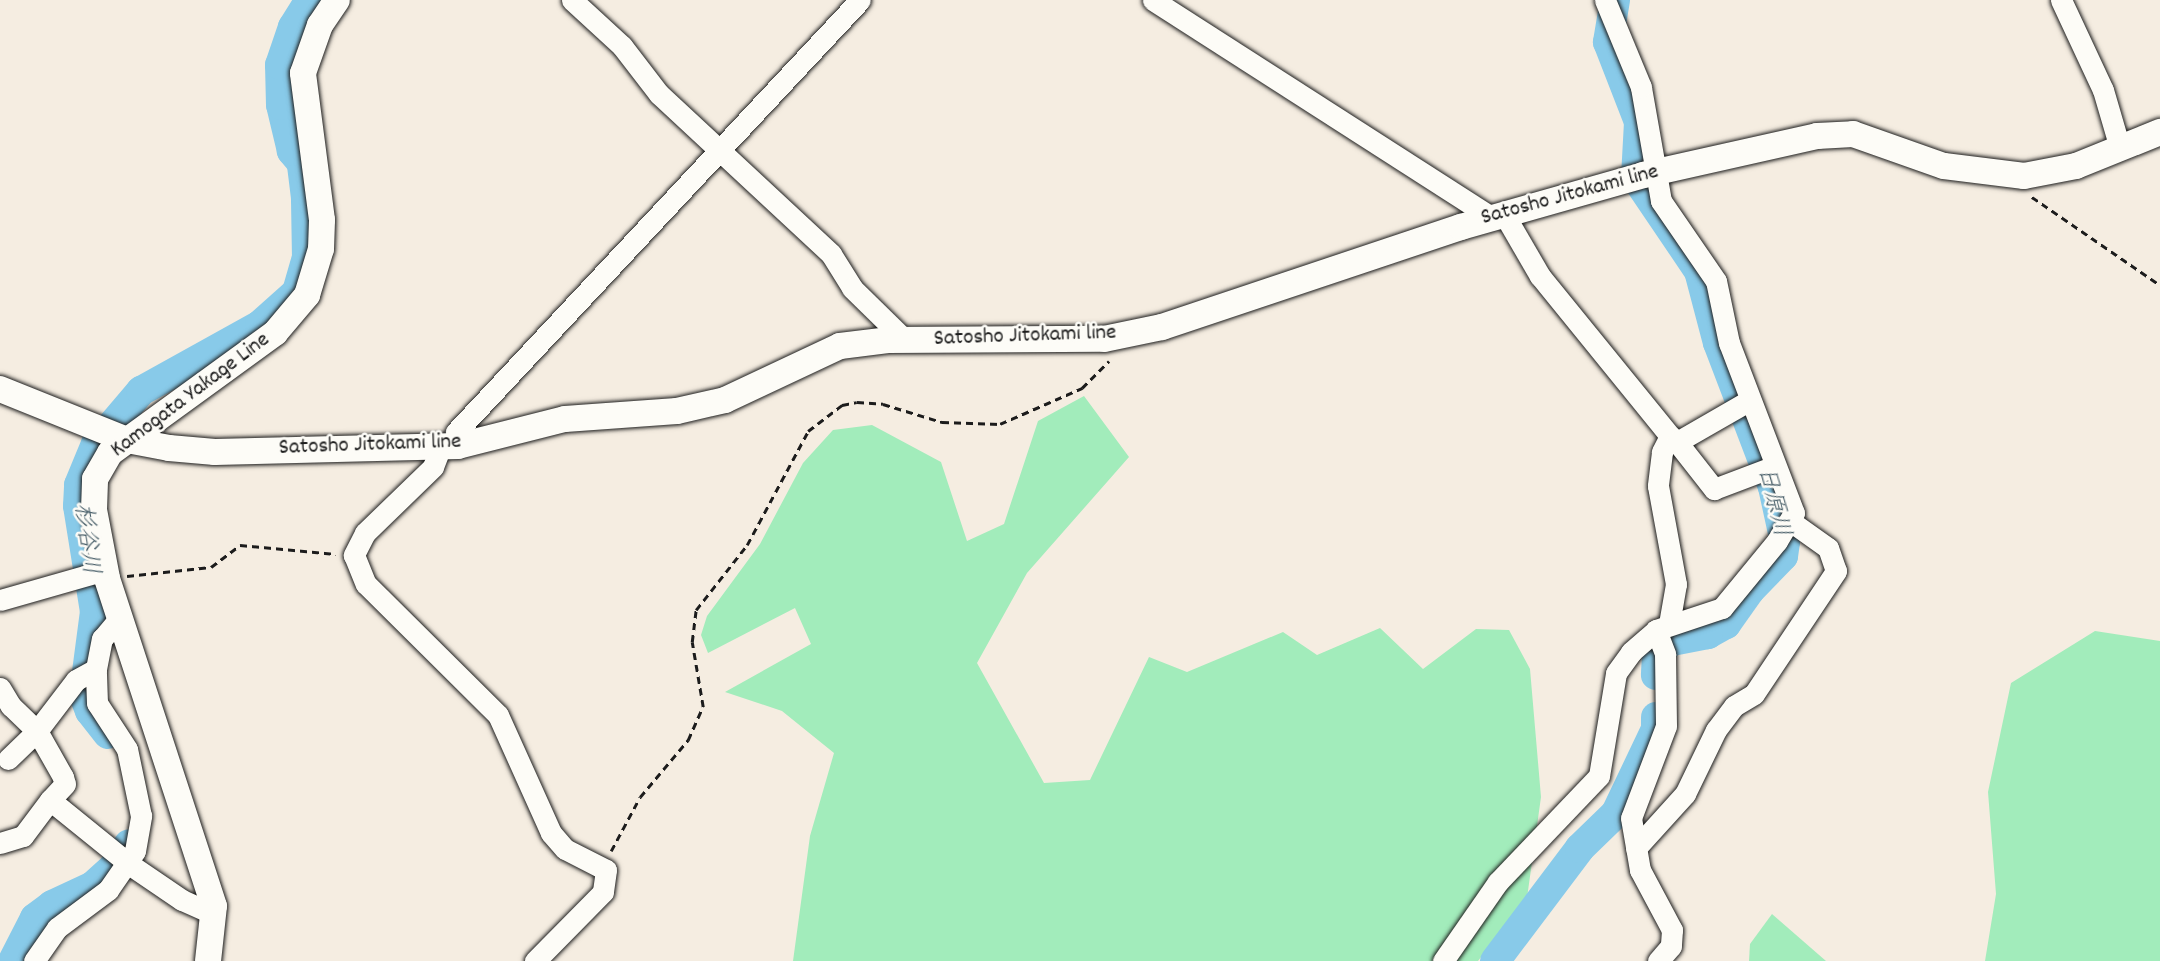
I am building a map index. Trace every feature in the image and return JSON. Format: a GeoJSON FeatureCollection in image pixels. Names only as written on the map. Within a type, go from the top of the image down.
{"type":"FeatureCollection","features":[{"type":"Feature","properties":{"kind":"main road","name":"Kamogata Yakage Line"},"geometry":{"type":"LineString","coordinates":[[208,961],[214,914],[184,804],[118,620],[98,573],[95,479],[121,438],[275,333],[307,295],[319,261],[322,220],[303,73],[320,25],[337,0]]}},
{"type":"Feature","properties":{"kind":"main road","name":"Satosho Jitokami line"},"geometry":{"type":"LineString","coordinates":[[0,389],[121,438],[215,452],[450,446],[565,419],[677,411],[725,400],[840,346],[904,339],[1104,338],[1151,329],[1498,216],[1643,175],[1817,135],[1853,134],[1944,166],[2024,176],[2076,166],[2160,132]]}},
{"type":"Feature","properties":{"kind":"street"},"geometry":{"type":"LineString","coordinates":[[572,0],[622,46],[659,94],[719,153],[831,254],[852,288],[904,339]]}},
{"type":"Feature","properties":{"kind":"street"},"geometry":{"type":"LineString","coordinates":[[535,961],[603,892],[606,870],[565,849],[551,833],[498,715],[366,584],[354,555],[365,533],[433,467],[450,446],[456,432],[860,0]]}},
{"type":"Feature","properties":{"kind":"street"},"geometry":{"type":"LineString","coordinates":[[1153,0],[1498,216],[1540,276],[1714,489],[1769,468]]}},
{"type":"Feature","properties":{"kind":"street"},"geometry":{"type":"LineString","coordinates":[[2061,0],[2104,90],[2120,148]]}},
{"type":"Feature","properties":{"kind":"street"},"geometry":{"type":"LineString","coordinates":[[1443,961],[1498,883],[1549,834],[1599,776],[1616,673],[1663,637],[1721,608],[1785,530],[1794,513],[1769,468],[1743,403],[1716,281],[1643,175],[1642,87],[1609,12]]}},
{"type":"Feature","properties":{"kind":"street"},"geometry":{"type":"LineString","coordinates":[[1658,961],[1671,946],[1672,930],[1640,870],[1633,803],[1666,726],[1663,637],[1675,584],[1658,486],[1662,452],[1674,439],[1743,403]]}},
{"type":"Feature","properties":{"kind":"street"},"geometry":{"type":"LineString","coordinates":[[1636,848],[1685,794],[1716,730],[1734,706],[1754,694],[1836,571],[1828,548],[1785,530]]}},
{"type":"Feature","properties":{"kind":"street"},"geometry":{"type":"LineString","coordinates":[[0,600],[98,573]]}},
{"type":"Feature","properties":{"kind":"street"},"geometry":{"type":"LineString","coordinates":[[8,760],[89,672],[102,639],[118,620]]}},
{"type":"Feature","properties":{"kind":"street"},"geometry":{"type":"LineString","coordinates":[[34,961],[57,928],[107,890],[139,831],[138,801],[127,749],[97,704],[89,672]]}},
{"type":"Feature","properties":{"kind":"street"},"geometry":{"type":"LineString","coordinates":[[0,688],[11,706],[37,731],[65,783],[23,836],[0,843]]}},
{"type":"Feature","properties":{"kind":"street"},"geometry":{"type":"LineString","coordinates":[[50,800],[182,900],[214,914]]}},
{"type":"Feature","properties":{"kind":"path"},"geometry":{"type":"LineString","coordinates":[[2024,176],[2024,192],[2160,285]]}},
{"type":"Feature","properties":{"kind":"path"},"geometry":{"type":"LineString","coordinates":[[606,870],[613,840],[640,797],[688,740],[703,707],[692,642],[696,610],[747,545],[807,430],[842,405],[857,402],[883,404],[942,422],[1000,424],[1082,388],[1117,356]]}},
{"type":"Feature","properties":{"kind":"path"},"geometry":{"type":"LineString","coordinates":[[98,573],[211,567],[240,545],[354,555]]}},
{"type":"Feature","properties":{"kind":"green space"},"geometry":{"type":"Polygon","coordinates":[[[1084,396],[1129,457],[1027,573],[977,663],[1044,783],[1090,780],[1149,657],[1187,672],[1283,632],[1317,655],[1380,628],[1423,669],[1476,629],[1509,630],[1530,669],[1541,797],[1527,898],[1478,961],[793,961],[810,836],[834,753],[782,711],[725,692],[811,644],[795,608],[708,653],[701,635],[707,616],[760,544],[803,463],[833,430],[872,425],[941,462],[967,541],[1004,524],[1038,421],[1084,396]]]}},
{"type":"Feature","properties":{"kind":"green space"},"geometry":{"type":"Polygon","coordinates":[[[2095,631],[2160,641],[2160,961],[1985,961],[1996,894],[1988,792],[2011,683],[2095,631]]]}},
{"type":"Feature","properties":{"kind":"green space"},"geometry":{"type":"Polygon","coordinates":[[[1772,914],[1826,961],[1749,961],[1750,944],[1772,914]]]}},
{"type":"Feature","properties":{"kind":"waterway","name":"杉谷川"},"geometry":{"type":"LineString","coordinates":[[108,734],[90,711],[84,695],[95,612],[78,506],[79,485],[96,444],[141,391],[260,325],[297,292],[307,258],[306,198],[302,163],[292,151],[281,105],[280,65],[293,27],[310,0]]}},
{"type":"Feature","properties":{"kind":"waterway","name":"日原川"},"geometry":{"type":"LineString","coordinates":[[1615,0],[1608,42],[1639,122],[1636,178],[1699,271],[1718,343],[1773,487],[1785,542],[1783,556],[1750,590],[1726,624],[1708,634],[1671,641],[1657,654],[1656,675]]}},
{"type":"Feature","properties":{"kind":"waterway","name":"日原川"},"geometry":{"type":"LineString","coordinates":[[1495,961],[1580,848],[1616,813],[1656,729],[1656,717]]}},
{"type":"Feature","properties":{"kind":"waterway","name":"杉谷川"},"geometry":{"type":"LineString","coordinates":[[13,961],[35,918],[52,905],[93,886],[114,867],[129,844]]}}]}
